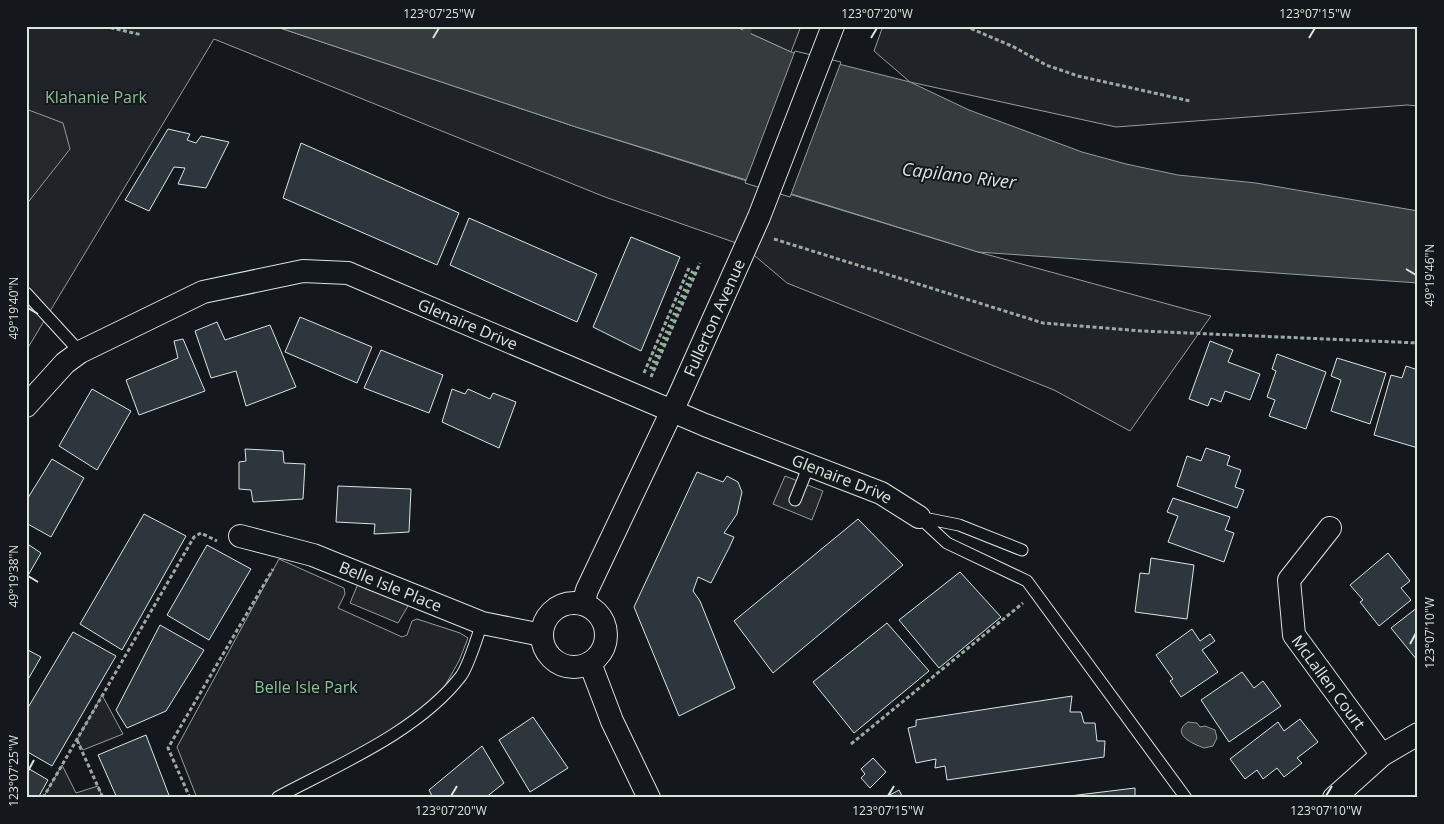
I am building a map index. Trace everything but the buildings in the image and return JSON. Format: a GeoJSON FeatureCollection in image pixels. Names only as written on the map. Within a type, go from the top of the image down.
{"type":"FeatureCollection","features":[{"type":"Feature","properties":{"kind":"street","name":"Fullerton Avenue"},"geometry":{"type":"LineString","coordinates":[[583,604],[587,590],[672,411],[755,225],[834,26]]}},
{"type":"Feature","properties":{"kind":"street","name":"Glenaire Drive"},"geometry":{"type":"LineString","coordinates":[[26,406],[65,363],[80,352],[203,292],[303,271],[348,273],[672,411],[881,493],[919,517]]}},
{"type":"Feature","properties":{"kind":"street","name":"McLallen Court"},"geometry":{"type":"LineString","coordinates":[[1330,528],[1289,580],[1294,635],[1382,754]]}},
{"type":"Feature","properties":{"kind":"street","name":"Belle Isle Place"},"geometry":{"type":"LineString","coordinates":[[240,536],[313,555],[482,623],[542,635]]}},
{"type":"Feature","properties":{"kind":"street"},"geometry":{"type":"LineString","coordinates":[[583,604],[593,609],[600,616],[605,626],[604,648],[590,663],[581,667],[562,665],[547,653],[543,644],[543,625],[548,616],[563,605],[583,604]]}},
{"type":"Feature","properties":{"kind":"street"},"geometry":{"type":"LineString","coordinates":[[590,663],[612,721],[649,798]]}},
{"type":"Feature","properties":{"kind":"street"},"geometry":{"type":"LineString","coordinates":[[1334,798],[1382,754],[1418,734]]}},
{"type":"Feature","properties":{"kind":"lane"},"geometry":{"type":"LineString","coordinates":[[26,293],[80,352]]}},
{"type":"Feature","properties":{"kind":"lane"},"geometry":{"type":"LineString","coordinates":[[795,500],[809,465]]}},
{"type":"Feature","properties":{"kind":"lane"},"geometry":{"type":"LineString","coordinates":[[919,517],[959,525],[1022,550]]}},
{"type":"Feature","properties":{"kind":"lane"},"geometry":{"type":"LineString","coordinates":[[919,517],[947,543],[1027,581],[1186,798]]}},
{"type":"Feature","properties":{"kind":"lane"},"geometry":{"type":"LineString","coordinates":[[278,797],[379,743],[434,705],[462,674],[482,623]]}},
{"type":"Feature","properties":{"kind":"path"},"geometry":{"type":"LineString","coordinates":[[104,26],[142,35]]}},
{"type":"Feature","properties":{"kind":"path"},"geometry":{"type":"LineString","coordinates":[[965,26],[1014,47],[1046,65],[1078,76],[1190,100]]}},
{"type":"Feature","properties":{"kind":"path"},"geometry":{"type":"LineString","coordinates":[[755,225],[1043,323],[1142,331],[1418,343]]}},
{"type":"Feature","properties":{"kind":"path"},"geometry":{"type":"LineString","coordinates":[[651,377],[700,263]]}},
{"type":"Feature","properties":{"kind":"path"},"geometry":{"type":"LineString","coordinates":[[644,374],[689,268]]}},
{"type":"Feature","properties":{"kind":"path"},"geometry":{"type":"LineString","coordinates":[[43,798],[194,537],[201,533],[218,541]]}},
{"type":"Feature","properties":{"kind":"path"},"geometry":{"type":"LineString","coordinates":[[190,798],[168,748],[274,567]]}},
{"type":"Feature","properties":{"kind":"path"},"geometry":{"type":"LineString","coordinates":[[851,744],[1025,601]]}},
{"type":"Feature","properties":{"kind":"path"},"geometry":{"type":"LineString","coordinates":[[76,740],[103,798]]}},
{"type":"Feature","properties":{"kind":"green space","name":"Klahanie Park"},"geometry":{"type":"Polygon","coordinates":[[[26,26],[274,26],[576,127],[750,182],[978,252],[1211,316],[1130,431],[1054,390],[787,283],[742,245],[605,197],[214,39],[26,351],[26,26]]]}},
{"type":"Feature","properties":{"kind":"green space"},"geometry":{"type":"Polygon","coordinates":[[[734,26],[801,26],[791,52],[734,26]]]}},
{"type":"Feature","properties":{"kind":"green space"},"geometry":{"type":"Polygon","coordinates":[[[883,26],[1418,26],[1418,106],[1407,105],[1116,127],[910,82],[874,51],[883,26]]]}},
{"type":"Feature","properties":{"kind":"green space","name":"Belle Isle Park"},"geometry":{"type":"Polygon","coordinates":[[[279,559],[344,588],[345,594],[338,608],[402,637],[407,635],[412,621],[417,619],[460,633],[468,638],[459,661],[434,705],[276,798],[197,798],[177,747],[279,559]]]}},
{"type":"Feature","properties":{"kind":"green space"},"geometry":{"type":"Polygon","coordinates":[[[102,695],[123,734],[83,750],[77,740],[102,695]]]}},
{"type":"Feature","properties":{"kind":"green space"},"geometry":{"type":"Polygon","coordinates":[[[62,765],[76,793],[98,786],[103,798],[43,798],[62,765]]]}},
{"type":"Feature","properties":{"kind":"shaded area"},"geometry":{"type":"Polygon","coordinates":[[[26,109],[63,123],[70,149],[26,205],[26,109]]]}},
{"type":"Feature","properties":{"kind":"shaded area"},"geometry":{"type":"Polygon","coordinates":[[[785,476],[823,491],[812,520],[773,504],[785,476]]]}},
{"type":"Feature","properties":{"kind":"shaded area"},"geometry":{"type":"Polygon","coordinates":[[[362,574],[410,593],[408,606],[398,623],[350,603],[362,574]]]}},
{"type":"Feature","properties":{"kind":"water","name":"Capilano River"},"geometry":{"type":"Polygon","coordinates":[[[274,26],[734,26],[791,52],[910,82],[969,110],[1082,152],[1126,164],[1178,175],[1256,183],[1418,211],[1418,283],[978,252],[576,127],[274,26]]]}},
{"type":"Feature","properties":{"kind":"water"},"geometry":{"type":"Polygon","coordinates":[[[1188,722],[1197,723],[1200,727],[1205,726],[1215,730],[1217,738],[1213,746],[1204,748],[1185,738],[1181,731],[1188,722]]]}},
{"type":"Feature","properties":{"kind":"pier"},"geometry":{"type":"Polygon","coordinates":[[[795,51],[841,62],[790,197],[745,183],[795,51]]]}},
{"type":"Feature","properties":{"kind":"waterway"},"geometry":{"type":"LineString","coordinates":[[744,41],[749,26]]}},
{"type":"Feature","properties":{"kind":"hedge"},"geometry":{"type":"LineString","coordinates":[[651,369],[694,269]]}}]}
